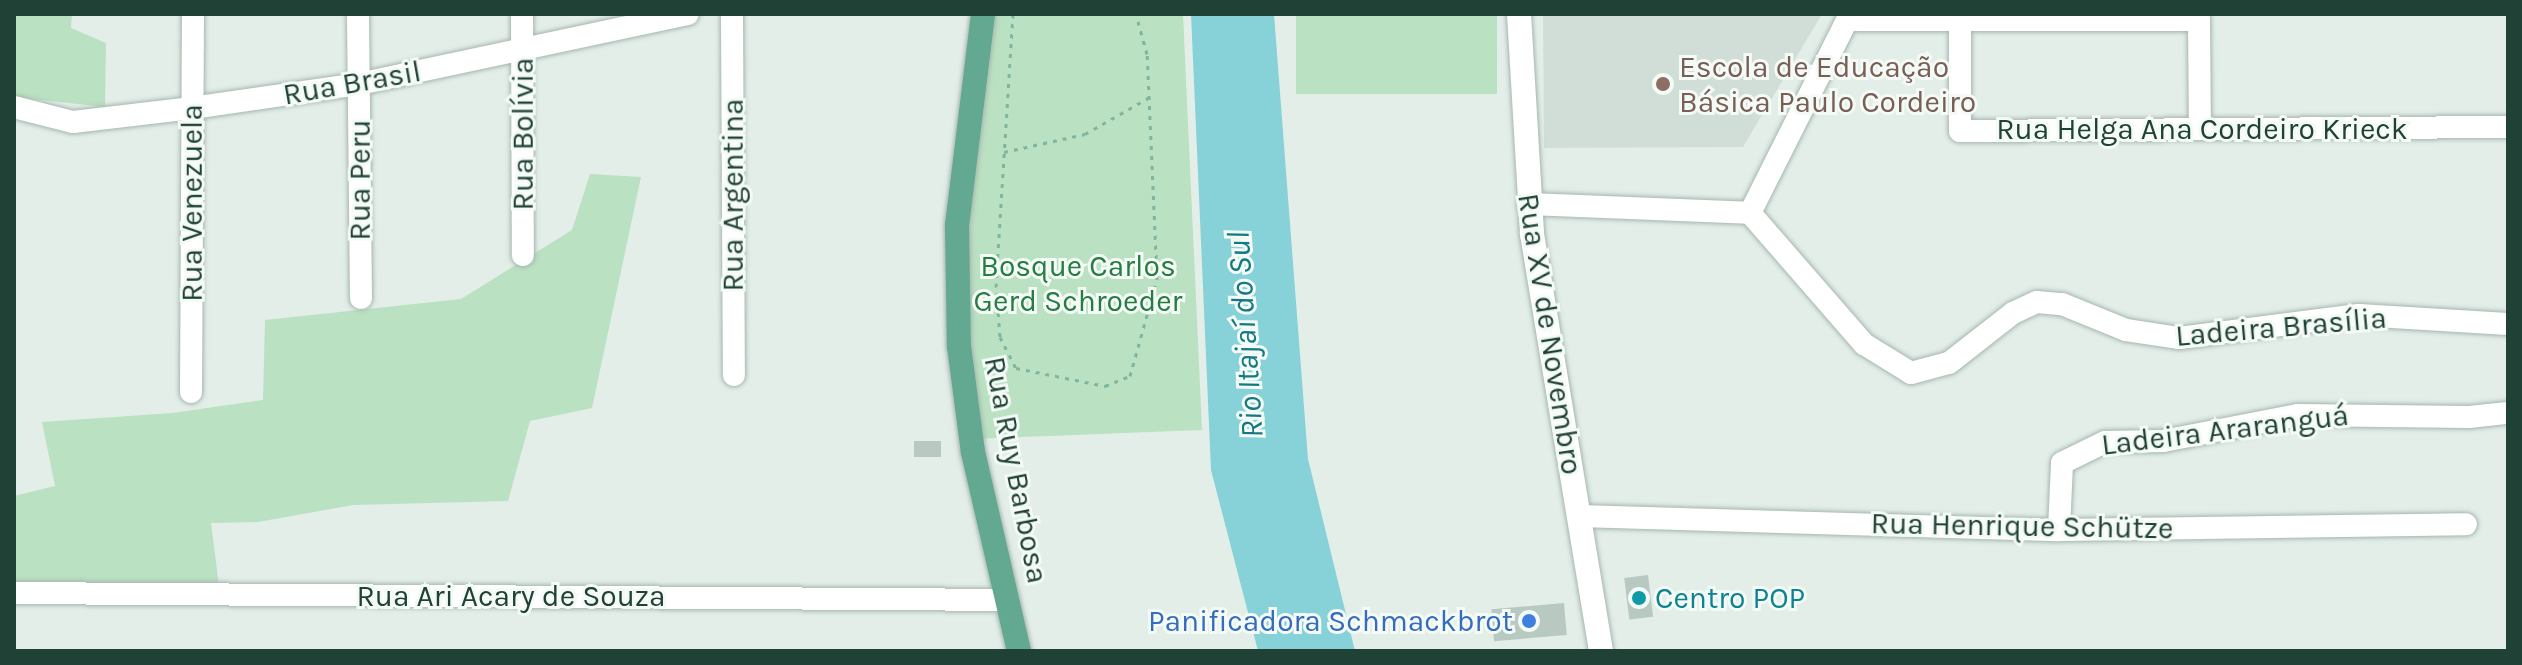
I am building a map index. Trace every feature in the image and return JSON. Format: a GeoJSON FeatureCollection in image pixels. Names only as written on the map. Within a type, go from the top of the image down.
{"type":"FeatureCollection","features":[{"type":"Feature","properties":{"kind":"main road","name":"Rua Ruy Barbosa"},"geometry":{"type":"LineString","coordinates":[[983,14],[962,175],[957,302],[973,452],[1019,651]]}},
{"type":"Feature","properties":{"kind":"main road","name":"Rua XV de Novembro"},"geometry":{"type":"LineString","coordinates":[[1519,14],[1528,204],[1601,651]]}},
{"type":"Feature","properties":{"kind":"street","name":"Rua Venezuela"},"geometry":{"type":"LineString","coordinates":[[191,392],[193,14]]}},
{"type":"Feature","properties":{"kind":"street","name":"Rua Peru"},"geometry":{"type":"LineString","coordinates":[[358,14],[361,298]]}},
{"type":"Feature","properties":{"kind":"street","name":"Rua Bolívia"},"geometry":{"type":"LineString","coordinates":[[522,14],[523,255]]}},
{"type":"Feature","properties":{"kind":"street","name":"Rua Brasil"},"geometry":{"type":"LineString","coordinates":[[14,107],[73,122],[192,108],[359,84],[688,14]]}},
{"type":"Feature","properties":{"kind":"street","name":"Rua Argentina"},"geometry":{"type":"LineString","coordinates":[[732,14],[734,375]]}},
{"type":"Feature","properties":{"kind":"street"},"geometry":{"type":"LineString","coordinates":[[1528,204],[1750,213],[1850,17],[2199,20],[2200,129]]}},
{"type":"Feature","properties":{"kind":"street","name":"Rua Helga Ana Cordeiro Krieck"},"geometry":{"type":"LineString","coordinates":[[1960,20],[1960,131],[2508,127]]}},
{"type":"Feature","properties":{"kind":"street","name":"Ladeira Brasília"},"geometry":{"type":"LineString","coordinates":[[1750,213],[1864,344],[1911,373],[1949,363],[2013,313],[2037,302],[2062,304],[2126,330],[2179,338],[2359,315],[2508,324]]}},
{"type":"Feature","properties":{"kind":"street","name":"Ladeira Araranguá"},"geometry":{"type":"LineString","coordinates":[[2059,530],[2062,463],[2105,442],[2163,441],[2298,415],[2469,417],[2508,413]]}},
{"type":"Feature","properties":{"kind":"street","name":"Rua Henrique Schütze"},"geometry":{"type":"LineString","coordinates":[[1579,516],[2059,530],[2466,524]]}},
{"type":"Feature","properties":{"kind":"street","name":"Rua Ari Acary de Souza"},"geometry":{"type":"LineString","coordinates":[[14,593],[1008,600]]}},
{"type":"Feature","properties":{"kind":"path"},"geometry":{"type":"LineString","coordinates":[[1013,14],[996,283],[1000,337],[1016,368],[1105,386],[1130,376],[1157,279],[1145,38],[1136,14]]}},
{"type":"Feature","properties":{"kind":"path"},"geometry":{"type":"LineString","coordinates":[[1004,152],[1085,134],[1148,98]]}},
{"type":"Feature","properties":{"kind":"shaded area","name":"Escola de Educação Básica Paulo Cordeiro"},"geometry":{"type":"Polygon","coordinates":[[[1543,14],[1822,14],[1743,147],[1544,148],[1543,14]]]}},
{"type":"Feature","properties":{"kind":"green space"},"geometry":{"type":"Polygon","coordinates":[[[14,14],[72,14],[71,28],[106,43],[105,107],[14,97],[14,14]]]}},
{"type":"Feature","properties":{"kind":"green space","name":"Bosque Carlos Gerd Schroeder"},"geometry":{"type":"Polygon","coordinates":[[[996,14],[1183,14],[1202,430],[973,439],[964,175],[979,75],[996,14]]]}},
{"type":"Feature","properties":{"kind":"green space"},"geometry":{"type":"Polygon","coordinates":[[[1296,14],[1497,14],[1497,94],[1296,94],[1296,14]]]}},
{"type":"Feature","properties":{"kind":"green space"},"geometry":{"type":"Polygon","coordinates":[[[590,174],[641,177],[592,408],[530,421],[508,501],[353,505],[258,522],[211,523],[219,586],[14,585],[14,496],[55,486],[42,422],[172,413],[263,400],[265,320],[461,299],[572,230],[590,174]]]}},
{"type":"Feature","properties":{"kind":"water","name":"Rio Itajaí do Sul"},"geometry":{"type":"Polygon","coordinates":[[[1191,14],[1274,14],[1308,459],[1355,651],[1258,651],[1211,470],[1191,14]]]}},
{"type":"Feature","properties":{"kind":"building"},"geometry":{"type":"Polygon","coordinates":[[[914,441],[941,441],[941,457],[914,457],[914,441]]]}},
{"type":"Feature","properties":{"kind":"building","name":"Centro POP"},"geometry":{"type":"Polygon","coordinates":[[[1648,575],[1653,617],[1629,620],[1624,578],[1648,575]]]}},
{"type":"Feature","properties":{"kind":"building","name":"Panificadora Schmackbrot"},"geometry":{"type":"Polygon","coordinates":[[[1564,603],[1567,635],[1494,641],[1491,609],[1564,603]]]}},
{"type":"Feature","properties":{"kind":"place","name":"Escola de Educação Básica Paulo Cordeiro"},"geometry":{"type":"Point","coordinates":[1663,84]}},
{"type":"Feature","properties":{"kind":"place","name":"Centro POP"},"geometry":{"type":"Point","coordinates":[1639,598]}},
{"type":"Feature","properties":{"kind":"place","name":"Panificadora Schmackbrot"},"geometry":{"type":"Point","coordinates":[1529,621]}}]}
